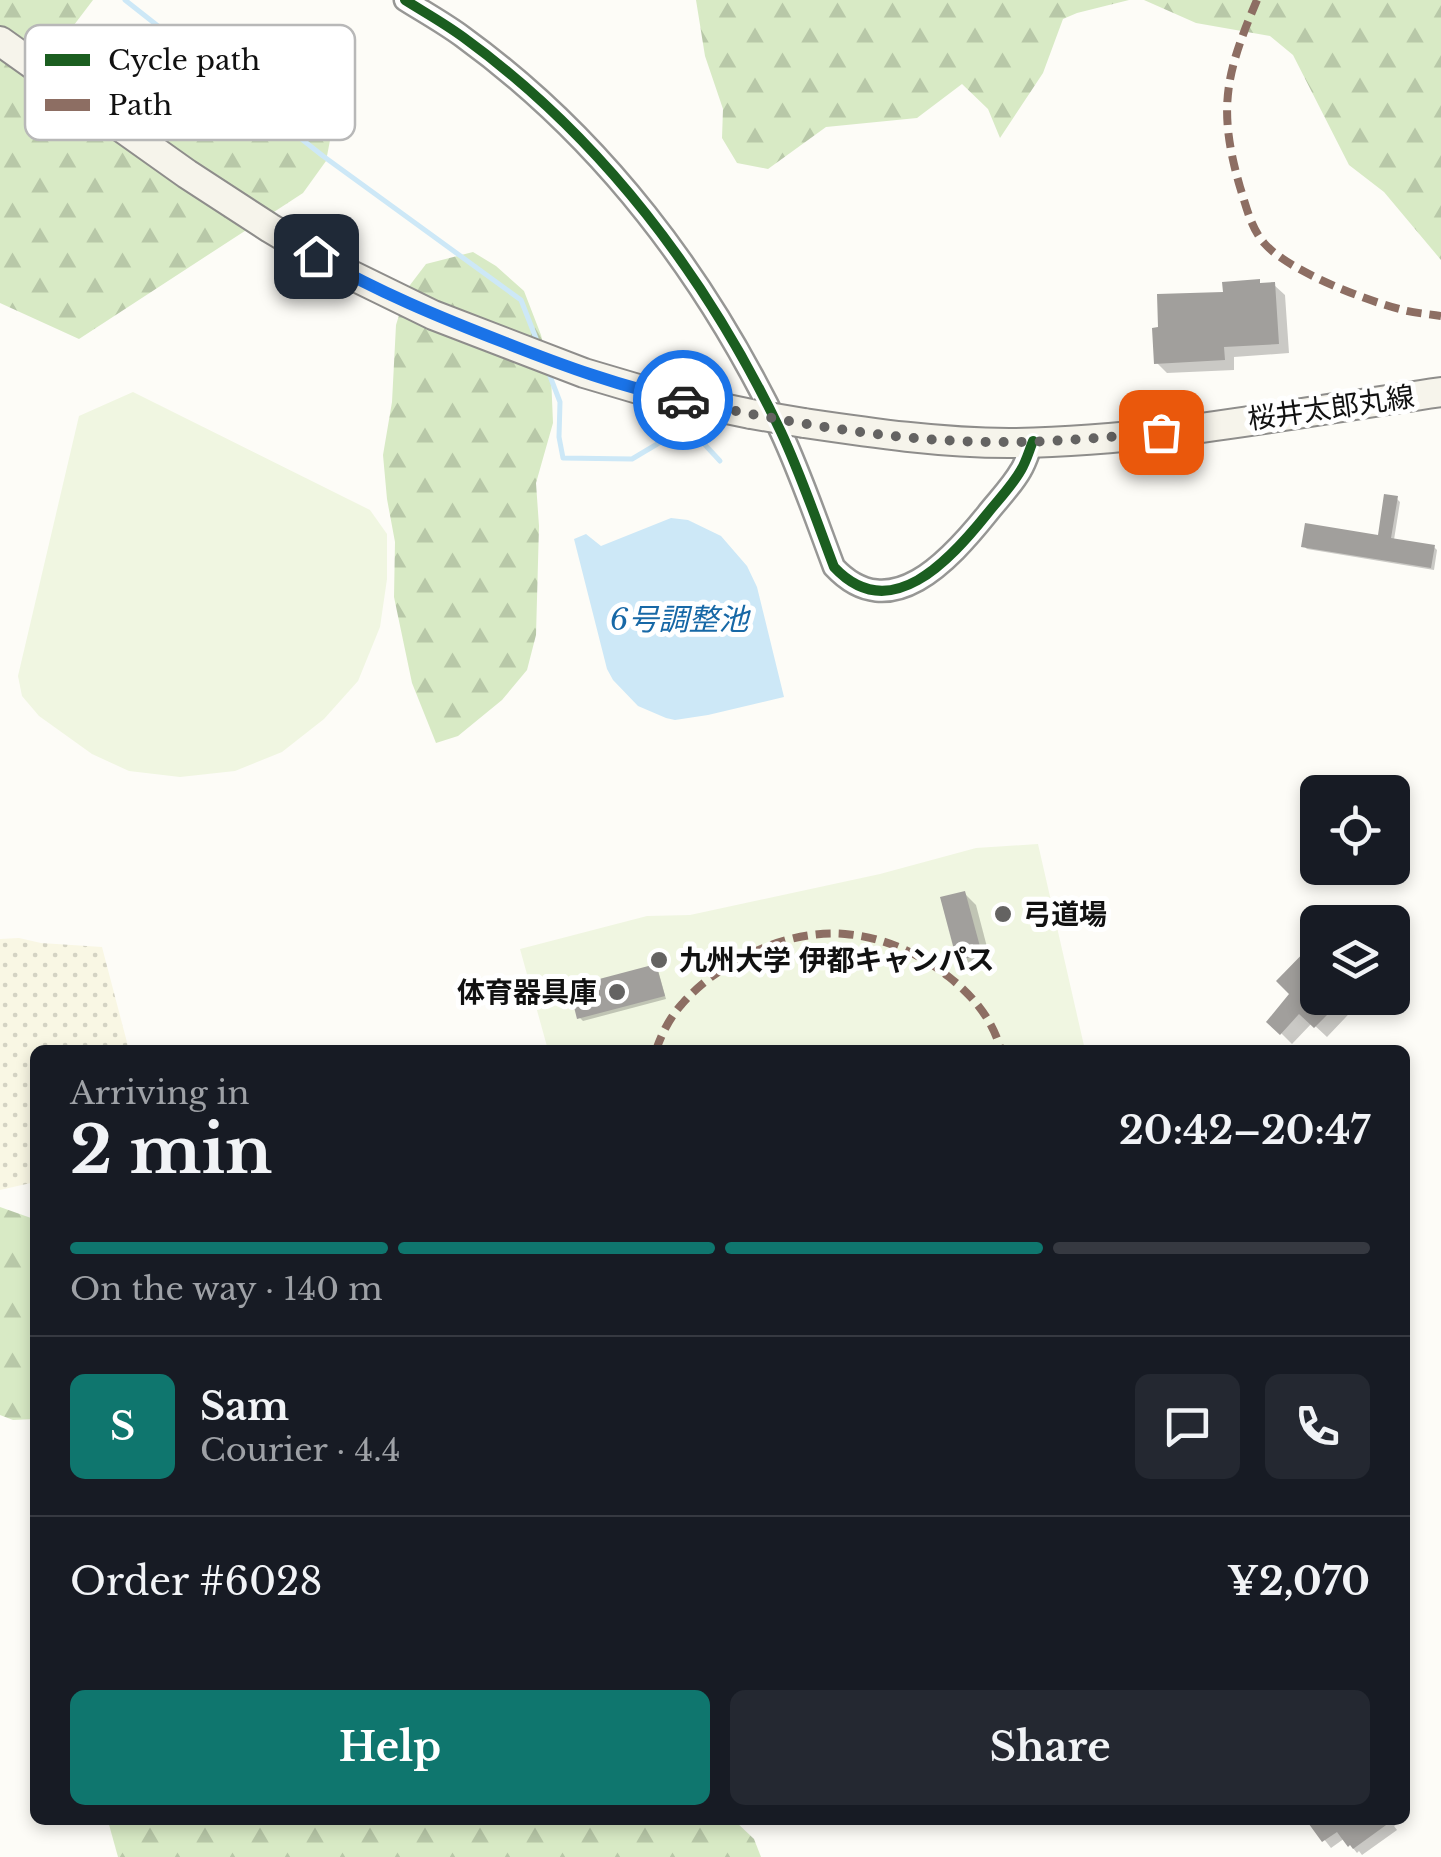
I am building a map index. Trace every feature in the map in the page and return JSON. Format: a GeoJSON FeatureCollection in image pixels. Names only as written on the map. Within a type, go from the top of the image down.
{"type":"FeatureCollection","features":[{"type":"Feature","properties":{"kind":"main road","name":"桜井太郎丸線"},"geometry":{"type":"LineString","coordinates":[[0,40],[25,58]]}},
{"type":"Feature","properties":{"kind":"main road","name":"桜井太郎丸線"},"geometry":{"type":"LineString","coordinates":[[140,140],[270,228],[339,269],[433,315],[584,373],[654,394],[804,424],[944,440],[1033,441],[1190,429],[1441,392]]}},
{"type":"Feature","properties":{"kind":"street"},"geometry":{"type":"LineString","coordinates":[[405,0],[462,36],[567,124],[645,212],[712,304],[781,433],[834,566],[847,581],[861,588],[896,590],[937,568],[969,537],[1022,469],[1033,441]]}},
{"type":"Feature","properties":{"kind":"shaded area"},"geometry":{"type":"Polygon","coordinates":[[[0,939],[102,947],[128,1045],[30,1045],[30,1183],[0,1190],[0,939]]]}},
{"type":"Feature","properties":{"kind":"green space"},"geometry":{"type":"Polygon","coordinates":[[[0,0],[93,0],[74,25],[25,25],[25,140],[330,140],[326,161],[303,193],[79,339],[0,303],[0,0]]]}},
{"type":"Feature","properties":{"kind":"green space"},"geometry":{"type":"Polygon","coordinates":[[[696,0],[1129,0],[1063,19],[1043,73],[1000,138],[988,109],[962,84],[917,118],[826,127],[768,169],[737,163],[722,138],[723,109],[705,56],[696,0]]]}},
{"type":"Feature","properties":{"kind":"green space"},"geometry":{"type":"Polygon","coordinates":[[[1144,0],[1441,0],[1441,260],[1384,192],[1349,165],[1293,55],[1270,36],[1196,23],[1144,0]]]}},
{"type":"Feature","properties":{"kind":"green space"},"geometry":{"type":"Polygon","coordinates":[[[473,252],[524,291],[551,375],[553,423],[536,483],[536,635],[527,670],[502,700],[458,736],[436,743],[412,683],[394,597],[395,542],[383,455],[392,402],[396,325],[407,289],[426,264],[473,252]]]}},
{"type":"Feature","properties":{"kind":"green space"},"geometry":{"type":"Polygon","coordinates":[[[133,392],[370,510],[387,534],[387,579],[380,627],[358,681],[324,719],[282,752],[235,771],[180,777],[129,771],[92,754],[39,716],[22,696],[18,676],[79,416],[133,392]]]}},
{"type":"Feature","properties":{"kind":"green space"},"geometry":{"type":"Polygon","coordinates":[[[1038,844],[1084,1045],[547,1045],[520,949],[647,916],[690,915],[880,874],[976,848],[1038,844]]]}},
{"type":"Feature","properties":{"kind":"green space"},"geometry":{"type":"Polygon","coordinates":[[[0,1207],[30,1218],[30,1419],[13,1420],[0,1415],[0,1207]]]}},
{"type":"Feature","properties":{"kind":"green space"},"geometry":{"type":"Polygon","coordinates":[[[109,1825],[739,1825],[754,1839],[761,1857],[118,1857],[109,1825]]]}},
{"type":"Feature","properties":{"kind":"water","name":"6号調整池"},"geometry":{"type":"Polygon","coordinates":[[[671,518],[688,520],[721,536],[747,566],[757,587],[784,697],[675,720],[638,706],[613,680],[574,539],[586,534],[601,546],[671,518]]]}},
{"type":"Feature","properties":{"kind":"building"},"geometry":{"type":"Polygon","coordinates":[[[1260,279],[1260,283],[1275,282],[1279,344],[1224,347],[1225,360],[1154,364],[1152,328],[1158,327],[1157,294],[1223,292],[1222,282],[1260,279]]]}},
{"type":"Feature","properties":{"kind":"building"},"geometry":{"type":"Polygon","coordinates":[[[1384,494],[1398,496],[1391,538],[1435,545],[1431,568],[1301,547],[1305,523],[1378,535],[1384,494]]]}},
{"type":"Feature","properties":{"kind":"building"},"geometry":{"type":"Polygon","coordinates":[[[965,891],[982,954],[957,961],[940,897],[965,891]]]}},
{"type":"Feature","properties":{"kind":"building"},"geometry":{"type":"Polygon","coordinates":[[[1300,956],[1300,1015],[1280,1035],[1266,1022],[1289,994],[1276,981],[1300,956]]]}},
{"type":"Feature","properties":{"kind":"building","name":"体育器具庫"},"geometry":{"type":"Polygon","coordinates":[[[656,964],[665,996],[577,1019],[569,987],[656,964]]]}},
{"type":"Feature","properties":{"kind":"building"},"geometry":{"type":"Polygon","coordinates":[[[1300,1015],[1327,1015],[1314,1028],[1300,1015]]]}},
{"type":"Feature","properties":{"kind":"building"},"geometry":{"type":"Polygon","coordinates":[[[1310,1825],[1386,1825],[1353,1849],[1337,1832],[1322,1842],[1310,1825]]]}},
{"type":"Feature","properties":{"kind":"waterway"},"geometry":{"type":"LineString","coordinates":[[125,0],[157,25]]}},
{"type":"Feature","properties":{"kind":"waterway"},"geometry":{"type":"LineString","coordinates":[[303,140],[521,300],[539,346]]}},
{"type":"Feature","properties":{"kind":"waterway"},"geometry":{"type":"LineString","coordinates":[[548,371],[560,402],[563,458],[632,459],[679,431],[695,434],[720,461]]}},
{"type":"Feature","properties":{"kind":"marked path"},"geometry":{"type":"LineString","coordinates":[[1257,0],[1232,70],[1227,112],[1233,159],[1256,231],[1275,254],[1329,284],[1388,306],[1441,316]]}},
{"type":"Feature","properties":{"kind":"marked path"},"geometry":{"type":"LineString","coordinates":[[658,1045],[678,1009],[715,974],[756,951],[823,934],[845,934],[887,943],[937,968],[981,1009],[999,1045]]}},
{"type":"Feature","properties":{"kind":"cycle path"},"geometry":{"type":"LineString","coordinates":[[405,0],[456,32],[514,77],[605,165],[646,214],[720,319],[752,375],[788,448],[834,567],[855,584],[876,590],[897,589],[937,567],[1009,487],[1023,467],[1033,441]]}},
{"type":"Feature","properties":{"kind":"way so far"},"geometry":{"type":"LineString","coordinates":[[683,400],[804,424],[944,440],[1010,442],[1161,432]]}},
{"type":"Feature","properties":{"kind":"place","name":"弓道場"},"geometry":{"type":"Point","coordinates":[1003,914]}},
{"type":"Feature","properties":{"kind":"place","name":"九州大学 伊都キャンパス"},"geometry":{"type":"Point","coordinates":[659,960]}},
{"type":"Feature","properties":{"kind":"place","name":"体育器具庫"},"geometry":{"type":"Point","coordinates":[617,992]}},
{"type":"Feature","properties":{"kind":"route"},"geometry":{"type":"LineString","coordinates":[[316,256],[433,315],[584,373],[683,400]]}}]}
